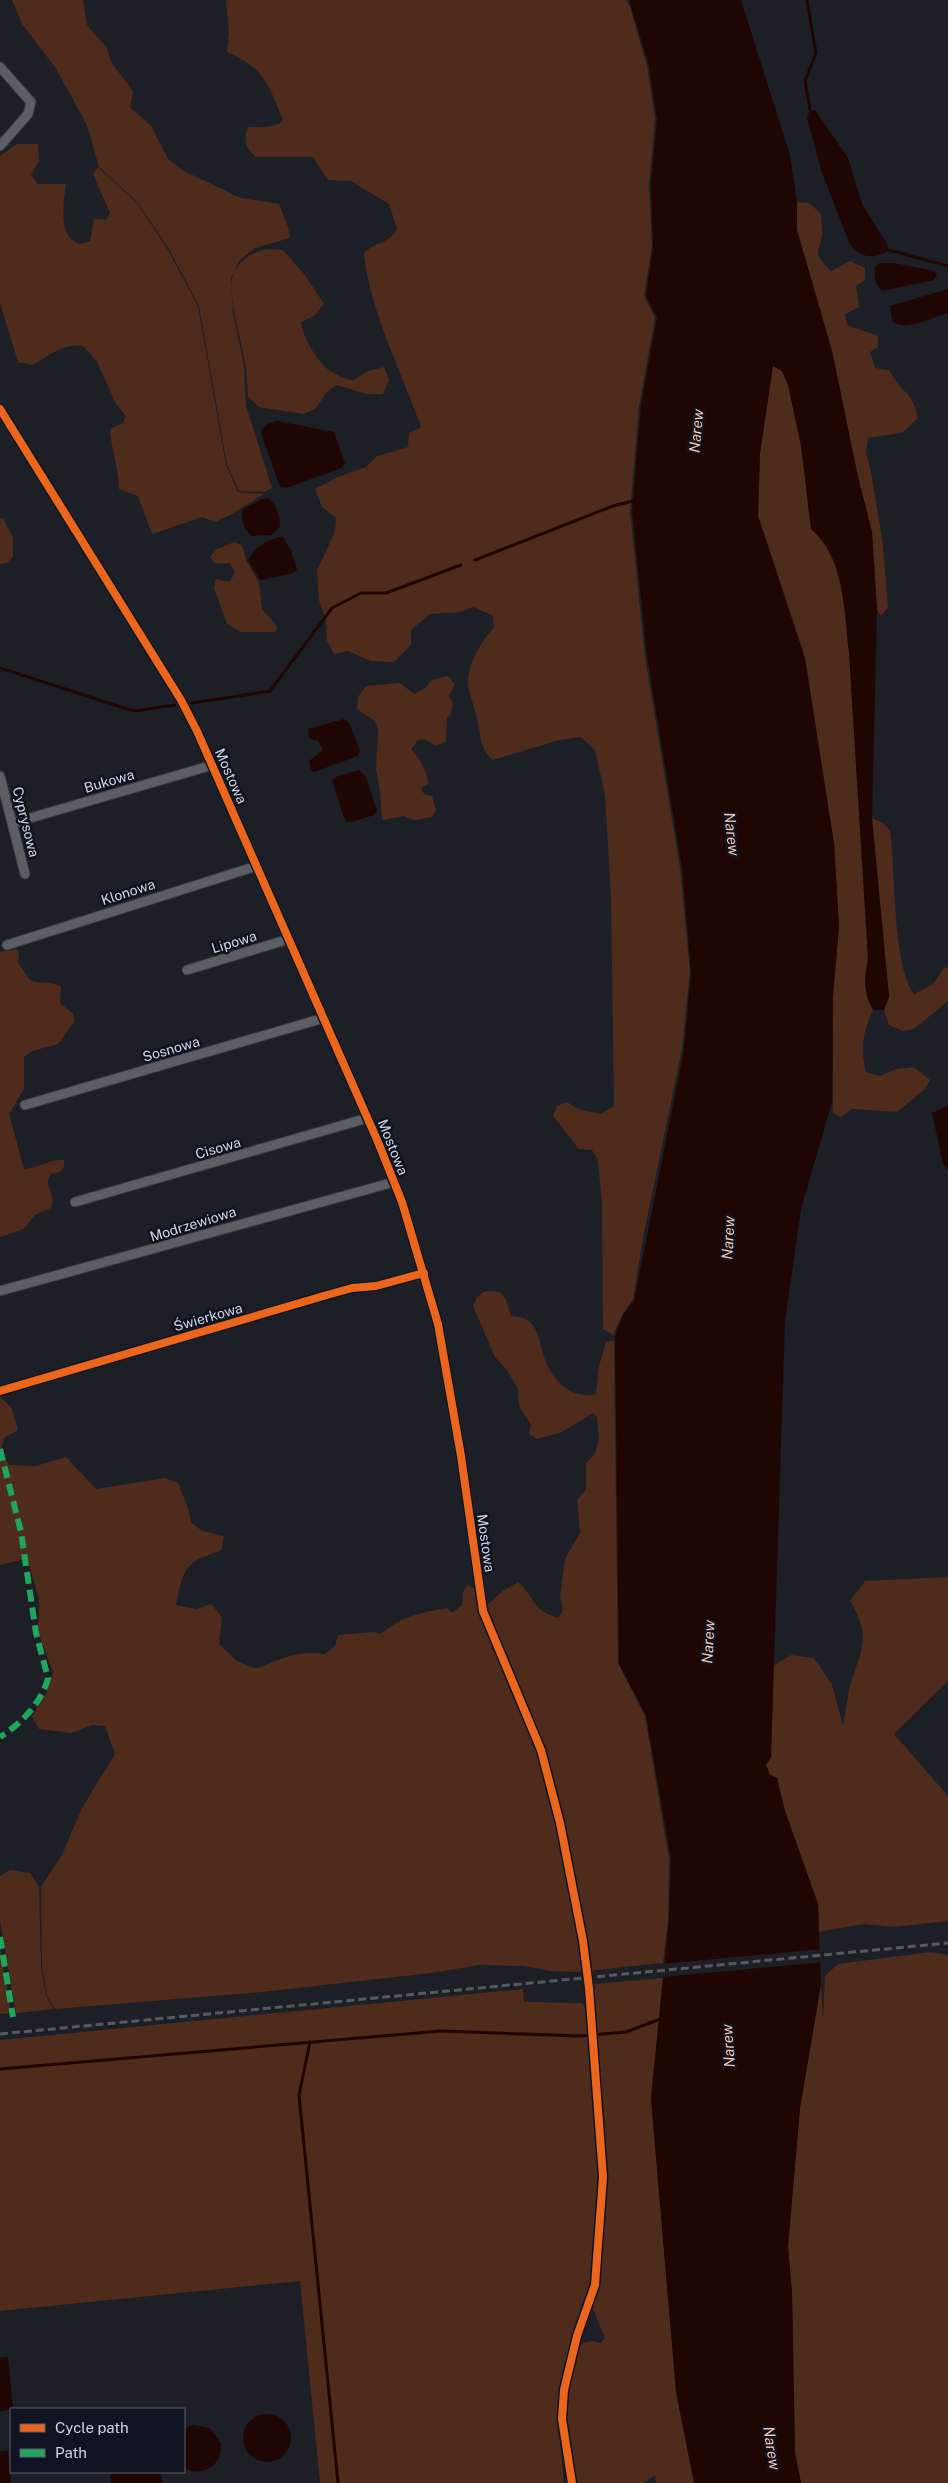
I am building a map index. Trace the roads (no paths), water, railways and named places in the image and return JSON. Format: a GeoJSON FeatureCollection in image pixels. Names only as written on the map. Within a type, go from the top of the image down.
{"type":"FeatureCollection","features":[{"type":"Feature","properties":{"kind":"street"},"geometry":{"type":"LineString","coordinates":[[0,67],[28,98],[31,107],[23,122],[0,146]]}},
{"type":"Feature","properties":{"kind":"street","name":"Mostowa"},"geometry":{"type":"LineString","coordinates":[[0,409],[181,700],[213,765],[368,1118],[394,1182],[424,1273],[438,1324],[447,1375],[483,1611],[541,1750],[548,1773],[573,1886],[585,1960],[603,2177],[600,2239],[595,2285],[570,2363],[564,2390],[562,2419],[572,2483]]}},
{"type":"Feature","properties":{"kind":"street","name":"Bukowa"},"geometry":{"type":"LineString","coordinates":[[12,823],[213,765]]}},
{"type":"Feature","properties":{"kind":"street","name":"Cyprysowa"},"geometry":{"type":"LineString","coordinates":[[0,776],[25,874]]}},
{"type":"Feature","properties":{"kind":"street","name":"Klonowa"},"geometry":{"type":"LineString","coordinates":[[7,945],[257,866]]}},
{"type":"Feature","properties":{"kind":"street","name":"Lipowa"},"geometry":{"type":"LineString","coordinates":[[187,970],[289,939]]}},
{"type":"Feature","properties":{"kind":"street","name":"Sosnowa"},"geometry":{"type":"LineString","coordinates":[[25,1105],[324,1018]]}},
{"type":"Feature","properties":{"kind":"street","name":"Cisowa"},"geometry":{"type":"LineString","coordinates":[[75,1202],[368,1118]]}},
{"type":"Feature","properties":{"kind":"street","name":"Modrzewiowa"},"geometry":{"type":"LineString","coordinates":[[0,1291],[394,1182]]}},
{"type":"Feature","properties":{"kind":"street","name":"Świerkowa"},"geometry":{"type":"LineString","coordinates":[[0,1391],[352,1288],[376,1286],[424,1273]]}},
{"type":"Feature","properties":{"kind":"water","name":"Narew"},"geometry":{"type":"Polygon","coordinates":[[[629,0],[741,0],[790,155],[797,202],[797,230],[832,351],[858,477],[872,532],[877,610],[872,818],[889,997],[884,1010],[873,1010],[866,990],[865,978],[868,957],[849,652],[844,602],[837,569],[831,554],[811,529],[801,445],[788,385],[782,371],[773,366],[760,453],[758,516],[805,658],[834,844],[839,926],[833,996],[832,1102],[801,1209],[785,1321],[771,1757],[766,1765],[770,1775],[777,1778],[785,1811],[818,1904],[821,1984],[800,2108],[788,2247],[792,2293],[795,2453],[801,2483],[694,2483],[676,2392],[651,2098],[669,1920],[671,1859],[646,1716],[619,1664],[615,1337],[623,1315],[634,1301],[684,1050],[691,972],[682,868],[647,656],[632,511],[641,405],[657,318],[646,296],[653,247],[651,184],[657,119],[649,66],[629,0]]]}},
{"type":"Feature","properties":{"kind":"water"},"geometry":{"type":"Polygon","coordinates":[[[810,110],[815,110],[848,158],[862,204],[887,244],[889,250],[884,253],[868,256],[859,253],[850,245],[821,170],[807,117],[810,110]]]}},
{"type":"Feature","properties":{"kind":"water"},"geometry":{"type":"Polygon","coordinates":[[[880,263],[894,263],[935,271],[937,275],[934,280],[882,291],[876,283],[875,277],[875,266],[880,263]]]}},
{"type":"Feature","properties":{"kind":"water"},"geometry":{"type":"Polygon","coordinates":[[[948,289],[948,313],[912,325],[898,325],[892,322],[890,306],[948,289]]]}},
{"type":"Feature","properties":{"kind":"water"},"geometry":{"type":"Polygon","coordinates":[[[277,421],[334,432],[345,463],[342,468],[286,488],[280,487],[261,430],[267,424],[277,421]]]}},
{"type":"Feature","properties":{"kind":"water"},"geometry":{"type":"Polygon","coordinates":[[[269,498],[278,511],[280,527],[272,535],[251,536],[243,523],[243,509],[262,499],[269,498]]]}},
{"type":"Feature","properties":{"kind":"water"},"geometry":{"type":"Polygon","coordinates":[[[283,537],[291,550],[297,570],[290,574],[260,580],[248,560],[262,544],[272,539],[283,537]]]}},
{"type":"Feature","properties":{"kind":"water"},"geometry":{"type":"Polygon","coordinates":[[[344,719],[349,723],[360,750],[358,756],[314,772],[311,770],[309,761],[323,750],[318,741],[310,739],[308,729],[344,719]]]}},
{"type":"Feature","properties":{"kind":"water"},"geometry":{"type":"Polygon","coordinates":[[[359,770],[366,777],[377,811],[374,815],[347,822],[332,780],[359,770]]]}},
{"type":"Feature","properties":{"kind":"water"},"geometry":{"type":"Polygon","coordinates":[[[948,1105],[948,1170],[943,1164],[932,1113],[948,1105]]]}},
{"type":"Feature","properties":{"kind":"water"},"geometry":{"type":"Polygon","coordinates":[[[8,2357],[13,2408],[0,2411],[0,2358],[8,2357]]]}},
{"type":"Feature","properties":{"kind":"water"},"geometry":{"type":"Polygon","coordinates":[[[267,2414],[276,2416],[284,2421],[289,2429],[291,2438],[289,2447],[284,2455],[276,2460],[267,2462],[258,2460],[250,2455],[245,2447],[243,2438],[245,2429],[250,2421],[258,2416],[267,2414]]]}},
{"type":"Feature","properties":{"kind":"water"},"geometry":{"type":"Polygon","coordinates":[[[193,2425],[210,2428],[221,2443],[219,2458],[210,2468],[198,2471],[185,2468],[185,2429],[193,2425]]]}},
{"type":"Feature","properties":{"kind":"water"},"geometry":{"type":"Polygon","coordinates":[[[8,2450],[11,2483],[0,2483],[0,2451],[8,2450]]]}},
{"type":"Feature","properties":{"kind":"water"},"geometry":{"type":"Polygon","coordinates":[[[110,2473],[161,2473],[162,2483],[111,2483],[110,2473]]]}},
{"type":"Feature","properties":{"kind":"waterway"},"geometry":{"type":"LineString","coordinates":[[807,0],[816,53],[805,81],[810,110]]}},
{"type":"Feature","properties":{"kind":"waterway"},"geometry":{"type":"LineString","coordinates":[[889,250],[948,266]]}},
{"type":"Feature","properties":{"kind":"waterway"},"geometry":{"type":"LineString","coordinates":[[475,560],[613,506],[633,501]]}},
{"type":"Feature","properties":{"kind":"waterway"},"geometry":{"type":"LineString","coordinates":[[192,703],[270,691],[332,608],[361,593],[386,593],[461,565]]}},
{"type":"Feature","properties":{"kind":"waterway"},"geometry":{"type":"LineString","coordinates":[[0,668],[135,711],[175,705]]}},
{"type":"Feature","properties":{"kind":"waterway"},"geometry":{"type":"LineString","coordinates":[[0,2069],[441,2031],[580,2036],[626,2032],[663,2018]]}},
{"type":"Feature","properties":{"kind":"waterway"},"geometry":{"type":"LineString","coordinates":[[310,2042],[299,2095],[338,2483]]}},
{"type":"Feature","properties":{"kind":"railway"},"geometry":{"type":"LineString","coordinates":[[0,2034],[948,1943]]}}]}
